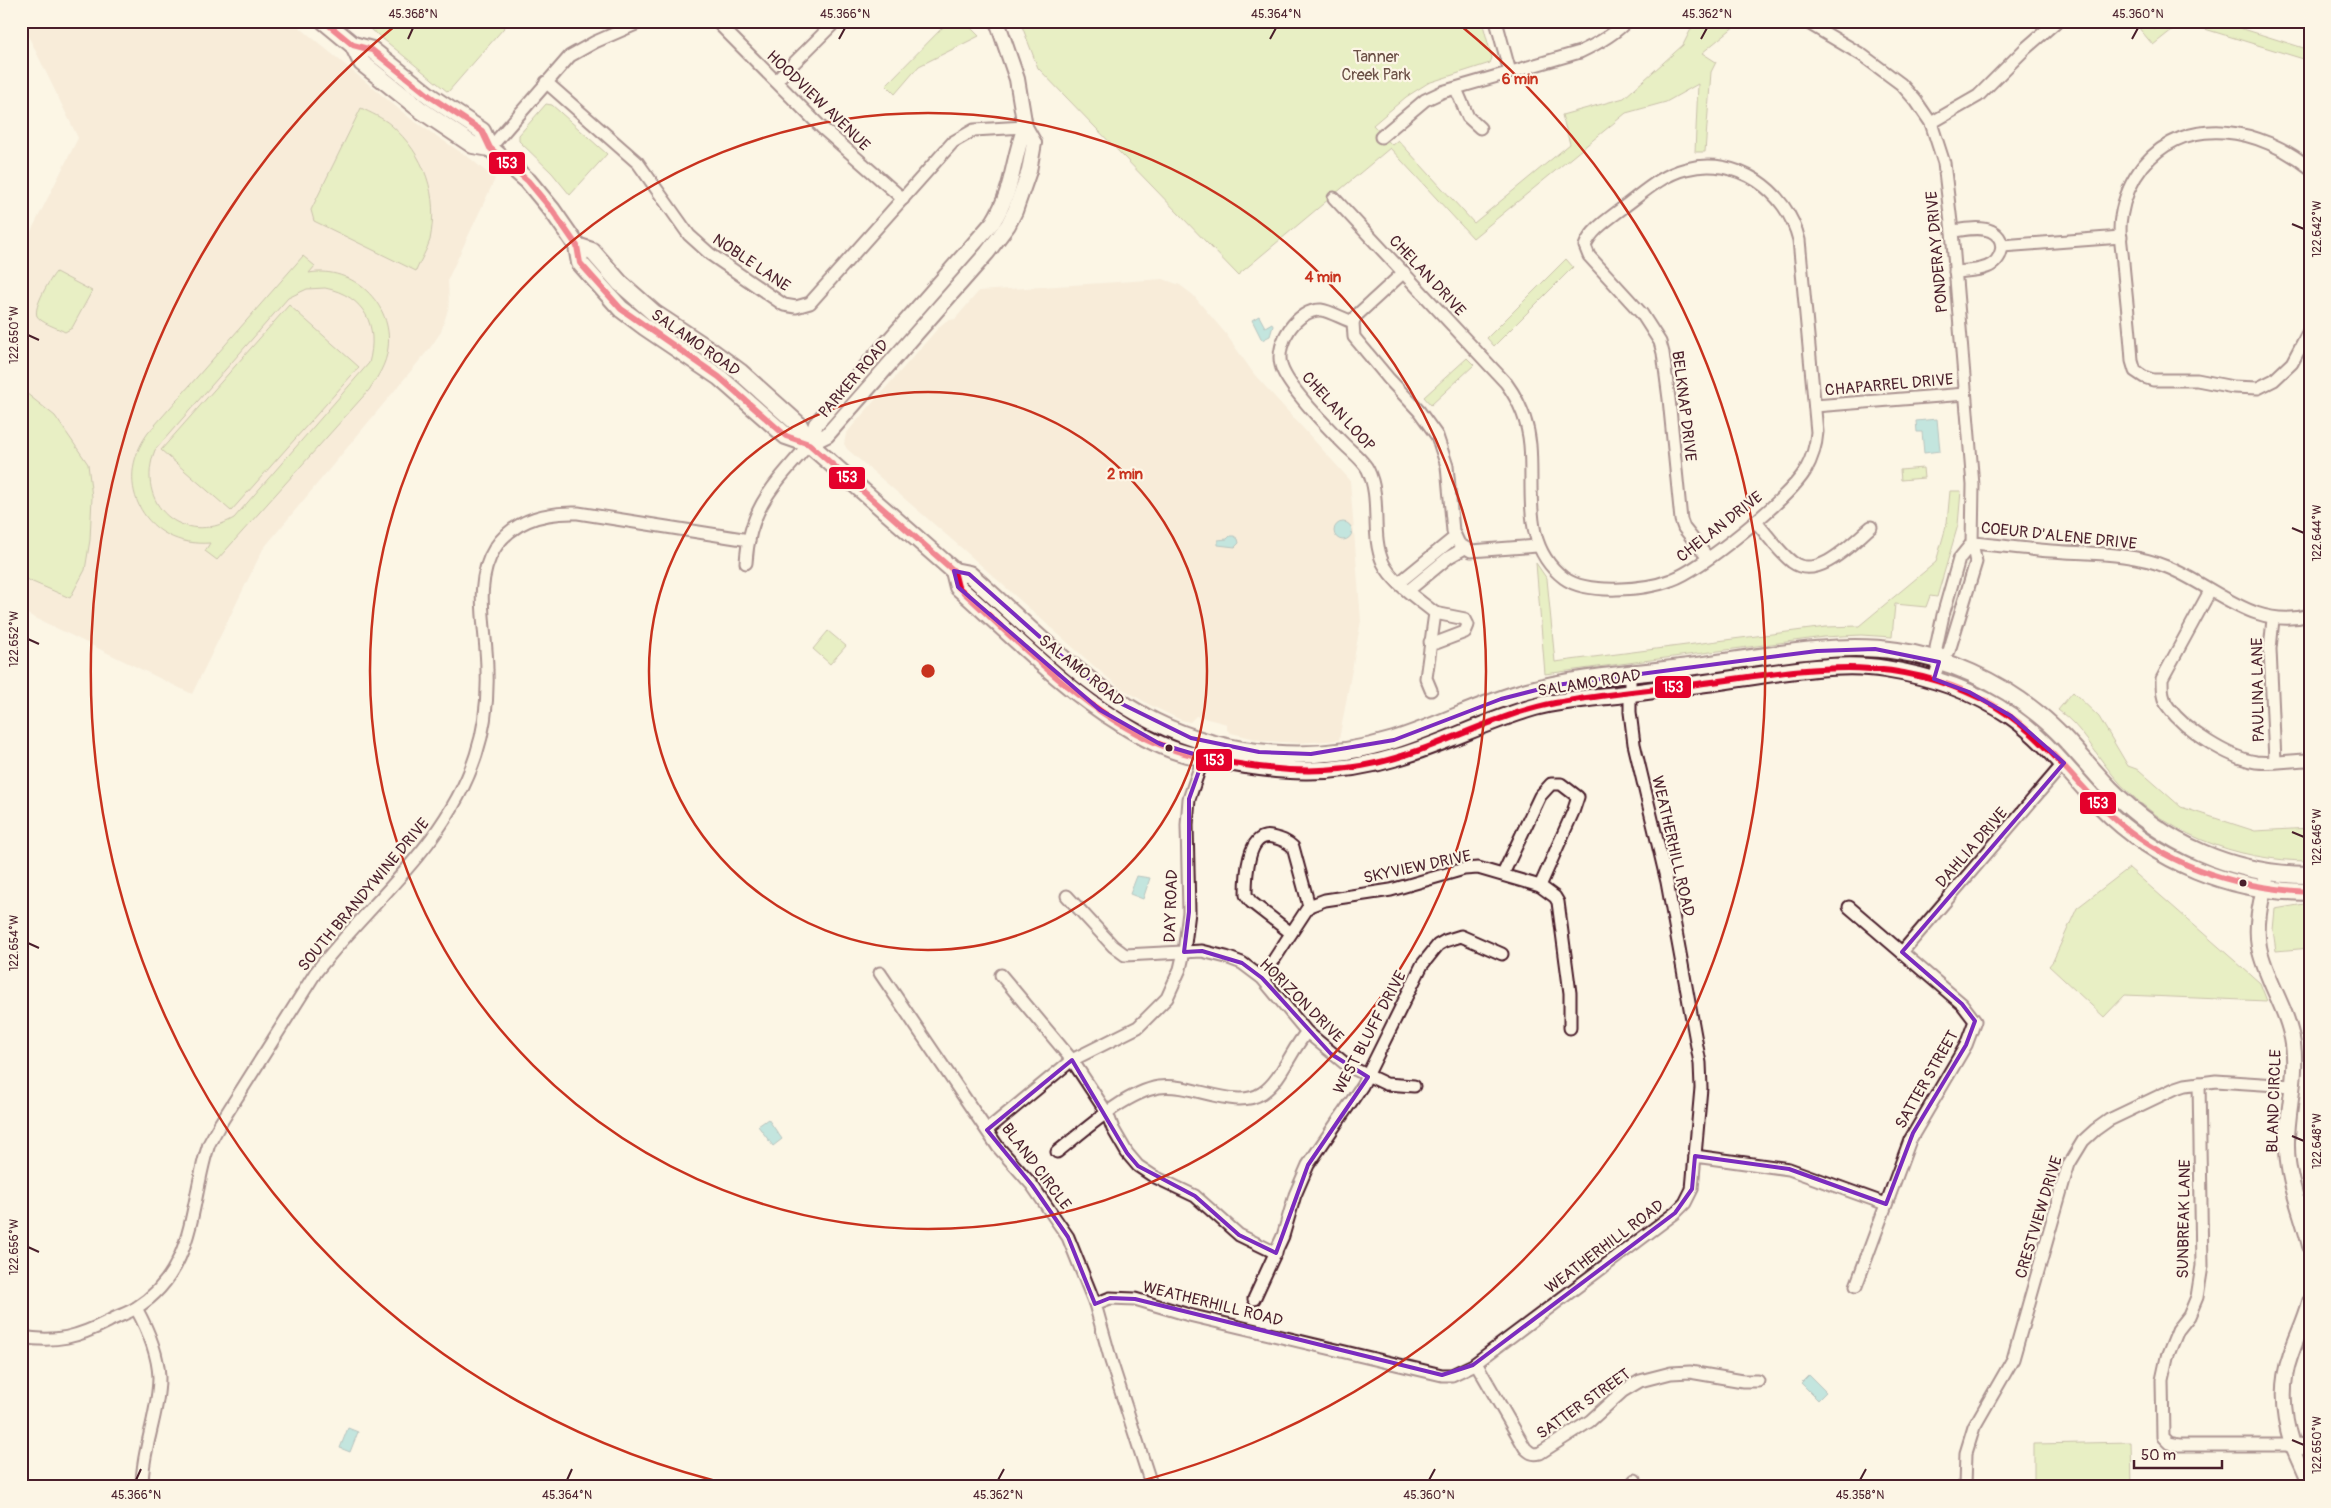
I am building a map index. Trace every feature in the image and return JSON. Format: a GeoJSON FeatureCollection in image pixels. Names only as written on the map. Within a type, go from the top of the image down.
{"type":"FeatureCollection","features":[{"type":"Feature","properties":{"kind":"main road","name":"SALAMO ROAD"},"geometry":{"type":"LineString","coordinates":[[324,21],[353,45],[372,50],[431,97],[482,131],[490,148],[514,168],[541,196],[578,246],[580,263],[621,309],[719,377],[786,436],[809,444],[954,571],[969,574],[1076,669],[1122,704],[1191,738],[1206,749],[1234,764],[1271,770],[1303,771],[1350,768],[1403,756],[1503,717],[1569,700],[1846,667],[1881,668],[1934,679],[1969,692],[2011,716],[2064,763],[2102,808],[2134,836],[2160,852],[2214,877],[2264,890],[2310,892]]}},
{"type":"Feature","properties":{"kind":"main road","name":"SALAMO ROAD"},"geometry":{"type":"LineString","coordinates":[[1206,749],[1286,754],[1311,754],[1349,750],[1394,740],[1524,692],[1568,683],[1842,649],[1896,651],[1939,662],[1989,682],[2032,708],[2077,750],[2125,803],[2166,835],[2214,858],[2268,873],[2310,875]]}},
{"type":"Feature","properties":{"kind":"street"},"geometry":{"type":"LineString","coordinates":[[490,148],[546,82],[576,52],[643,21]]}},
{"type":"Feature","properties":{"kind":"street","name":"HOODVIEW AVENUE"},"geometry":{"type":"LineString","coordinates":[[716,21],[847,151],[903,199]]}},
{"type":"Feature","properties":{"kind":"street"},"geometry":{"type":"LineString","coordinates":[[776,81],[836,21]]}},
{"type":"Feature","properties":{"kind":"street","name":"PARKER ROAD"},"geometry":{"type":"LineString","coordinates":[[809,444],[827,435],[987,253],[1008,225],[1021,198],[1034,143],[1025,127],[1019,88],[997,21]]}},
{"type":"Feature","properties":{"kind":"street"},"geometry":{"type":"LineString","coordinates":[[1496,21],[1510,72]]}},
{"type":"Feature","properties":{"kind":"street"},"geometry":{"type":"LineString","coordinates":[[1381,137],[1425,100],[1442,92],[1580,52],[1599,43],[1620,29],[1627,21]]}},
{"type":"Feature","properties":{"kind":"street","name":"PONDERAY DRIVE"},"geometry":{"type":"LineString","coordinates":[[1805,21],[1862,55],[1891,76],[1916,101],[1930,123],[1944,163],[1952,231],[1973,485],[1972,543],[1976,562],[1949,651],[1939,662],[1934,679]]}},
{"type":"Feature","properties":{"kind":"street"},"geometry":{"type":"LineString","coordinates":[[1930,123],[1978,96],[2054,22]]}},
{"type":"Feature","properties":{"kind":"street","name":"NOBLE LANE"},"geometry":{"type":"LineString","coordinates":[[546,82],[638,163],[689,235],[699,245],[784,304],[796,307],[810,303],[953,142],[961,136],[983,129],[1025,127]]}},
{"type":"Feature","properties":{"kind":"street"},"geometry":{"type":"LineString","coordinates":[[1456,89],[1468,117],[1480,128]]}},
{"type":"Feature","properties":{"kind":"street"},"geometry":{"type":"LineString","coordinates":[[2310,168],[2299,159],[2242,134],[2214,130],[2192,133],[2163,147],[2151,156],[2137,174],[2123,205],[2120,220],[2132,361],[2135,371],[2144,377],[2161,380],[2197,380],[2233,387],[2258,388],[2274,380],[2292,364],[2310,329]]}},
{"type":"Feature","properties":{"kind":"street","name":"CHELAN DRIVE"},"geometry":{"type":"LineString","coordinates":[[1334,198],[1506,383],[1516,397],[1524,413],[1530,444],[1533,521],[1537,546],[1547,562],[1566,580],[1591,588],[1645,586],[1670,581],[1688,572],[1708,558],[1755,521],[1792,487],[1808,464],[1816,445],[1802,268],[1796,229],[1780,202],[1757,179],[1715,165],[1685,169],[1658,180],[1603,224],[1590,236],[1585,246]]}},
{"type":"Feature","properties":{"kind":"street"},"geometry":{"type":"LineString","coordinates":[[1952,231],[1977,228],[1991,232],[2000,238],[2002,246],[2001,254],[1995,262],[1987,267],[1955,272]]}},
{"type":"Feature","properties":{"kind":"street"},"geometry":{"type":"LineString","coordinates":[[2002,246],[2121,237]]}},
{"type":"Feature","properties":{"kind":"street","name":"BELKNAP DRIVE"},"geometry":{"type":"LineString","coordinates":[[1585,246],[1589,256],[1642,314],[1660,342],[1669,399],[1681,520],[1684,528],[1708,558]]}},
{"type":"Feature","properties":{"kind":"street"},"geometry":{"type":"LineString","coordinates":[[1404,272],[1356,316],[1353,322],[1354,338],[1419,411],[1437,436],[1447,466],[1455,537],[1465,548],[1471,551],[1537,546]]}},
{"type":"Feature","properties":{"kind":"street","name":"CHELAN LOOP"},"geometry":{"type":"LineString","coordinates":[[1353,322],[1322,310],[1312,311],[1301,316],[1290,327],[1282,345],[1280,364],[1291,383],[1339,439],[1367,468],[1372,483],[1379,552],[1387,570],[1435,613],[1464,619],[1468,625],[1465,632],[1436,643],[1430,642]]}},
{"type":"Feature","properties":{"kind":"street","name":"CHAPARREL DRIVE"},"geometry":{"type":"LineString","coordinates":[[1814,406],[1965,394]]}},
{"type":"Feature","properties":{"kind":"street"},"geometry":{"type":"LineString","coordinates":[[746,563],[755,517],[766,495],[809,444]]}},
{"type":"Feature","properties":{"kind":"street","name":"SOUTH BRANDYWINE DRIVE"},"geometry":{"type":"LineString","coordinates":[[21,1337],[43,1341],[64,1339],[90,1330],[136,1308],[162,1287],[181,1257],[187,1242],[209,1144],[237,1096],[316,972],[434,838],[461,793],[476,755],[484,722],[488,669],[482,590],[486,566],[496,547],[512,529],[531,518],[554,512],[578,513],[749,540]]}},
{"type":"Feature","properties":{"kind":"street"},"geometry":{"type":"LineString","coordinates":[[1755,521],[1792,562],[1809,567],[1821,565],[1840,554],[1871,527]]}},
{"type":"Feature","properties":{"kind":"street"},"geometry":{"type":"LineString","coordinates":[[1404,586],[1455,537]]}},
{"type":"Feature","properties":{"kind":"street","name":"PONDERAY DRIVE"},"geometry":{"type":"LineString","coordinates":[[1939,662],[1936,648],[1943,615],[1959,559],[1972,543]]}},
{"type":"Feature","properties":{"kind":"street","name":"COEUR D'ALENE DRIVE"},"geometry":{"type":"LineString","coordinates":[[1972,543],[2131,556],[2168,567],[2233,604],[2273,619],[2310,615]]}},
{"type":"Feature","properties":{"kind":"street"},"geometry":{"type":"LineString","coordinates":[[1404,586],[1465,548]]}},
{"type":"Feature","properties":{"kind":"street"},"geometry":{"type":"LineString","coordinates":[[2210,590],[2162,679],[2162,692],[2165,701],[2177,717],[2218,748],[2244,759],[2258,762],[2310,760]]}},
{"type":"Feature","properties":{"kind":"street"},"geometry":{"type":"LineString","coordinates":[[1431,690],[1426,678],[1435,613]]}},
{"type":"Feature","properties":{"kind":"street","name":"PAULINA LANE"},"geometry":{"type":"LineString","coordinates":[[2273,619],[2270,649],[2275,761]]}},
{"type":"Feature","properties":{"kind":"street","name":"WEATHERHILL ROAD"},"geometry":{"type":"LineString","coordinates":[[1095,1304],[1110,1298],[1135,1299],[1189,1315],[1442,1375],[1461,1372],[1476,1363],[1675,1213],[1685,1203],[1692,1189],[1701,1088],[1700,1063],[1668,882],[1633,737],[1630,712],[1630,675]]}},
{"type":"Feature","properties":{"kind":"street","name":"DAY ROAD"},"geometry":{"type":"LineString","coordinates":[[987,1130],[1072,1060],[1138,1028],[1167,998],[1180,969],[1184,952],[1189,912],[1187,826],[1189,800],[1206,749]]}},
{"type":"Feature","properties":{"kind":"street","name":"DAHLIA DRIVE"},"geometry":{"type":"LineString","coordinates":[[1902,952],[2064,763]]}},
{"type":"Feature","properties":{"kind":"street"},"geometry":{"type":"LineString","coordinates":[[1503,874],[1540,796],[1551,784],[1560,784],[1578,796],[1573,812],[1540,886]]}},
{"type":"Feature","properties":{"kind":"street"},"geometry":{"type":"LineString","coordinates":[[1262,978],[1309,906],[1293,847],[1287,841],[1265,835],[1257,839],[1252,849],[1246,895],[1251,902],[1291,933]]}},
{"type":"Feature","properties":{"kind":"street","name":"SKYVIEW DRIVE"},"geometry":{"type":"LineString","coordinates":[[1309,906],[1325,900],[1391,890],[1464,869],[1478,868],[1540,886],[1555,897],[1560,907],[1570,993],[1570,1028]]}},
{"type":"Feature","properties":{"kind":"street","name":"BLAND CIRCLE"},"geometry":{"type":"LineString","coordinates":[[2268,873],[2258,922],[2259,947],[2289,1025],[2294,1052],[2286,1149],[2292,1184],[2305,1211],[2310,1246]]}},
{"type":"Feature","properties":{"kind":"street","name":"HORIZON DRIVE"},"geometry":{"type":"LineString","coordinates":[[1067,896],[1112,946],[1125,955],[1202,951],[1242,963],[1262,978],[1307,1032],[1348,1066],[1386,1084],[1414,1086]]}},
{"type":"Feature","properties":{"kind":"street","name":"SATTER STREET"},"geometry":{"type":"LineString","coordinates":[[1849,907],[1964,1006],[1975,1021],[1966,1045],[1913,1132],[1856,1286]]}},
{"type":"Feature","properties":{"kind":"street","name":"WEST BLUFF DRIVE"},"geometry":{"type":"LineString","coordinates":[[1254,1299],[1276,1253],[1295,1195],[1308,1165],[1367,1076],[1422,965],[1438,945],[1461,936],[1502,954]]}},
{"type":"Feature","properties":{"kind":"street","name":"BLAND CIRCLE"},"geometry":{"type":"LineString","coordinates":[[880,972],[998,1147],[1032,1185],[1068,1237],[1095,1304],[1152,1487]]}},
{"type":"Feature","properties":{"kind":"street"},"geometry":{"type":"LineString","coordinates":[[1001,975],[1072,1060],[1107,1114],[1113,1130],[1127,1153],[1138,1166],[1153,1176],[1195,1196],[1239,1235],[1276,1253]]}},
{"type":"Feature","properties":{"kind":"street"},"geometry":{"type":"LineString","coordinates":[[1057,1152],[1107,1114],[1144,1092],[1167,1086],[1182,1086],[1238,1100],[1262,1093],[1271,1085],[1307,1032]]}},
{"type":"Feature","properties":{"kind":"street","name":"CRESTVIEW DRIVE"},"geometry":{"type":"LineString","coordinates":[[1965,1487],[1966,1453],[1974,1427],[2013,1359],[2046,1239],[2070,1162],[2082,1141],[2109,1121],[2176,1088],[2216,1081],[2292,1086]]}},
{"type":"Feature","properties":{"kind":"street","name":"SUNBREAK LANE"},"geometry":{"type":"LineString","coordinates":[[2199,1083],[2202,1266],[2197,1297],[2189,1316],[2178,1330],[2167,1357],[2162,1380],[2163,1437],[2169,1443],[2178,1445],[2292,1445]]}},
{"type":"Feature","properties":{"kind":"street"},"geometry":{"type":"LineString","coordinates":[[1695,1156],[1789,1168],[1886,1204]]}},
{"type":"Feature","properties":{"kind":"street"},"geometry":{"type":"LineString","coordinates":[[2310,1302],[2291,1352],[2285,1377],[2286,1424],[2292,1445],[2310,1486]]}},
{"type":"Feature","properties":{"kind":"street"},"geometry":{"type":"LineString","coordinates":[[136,1308],[146,1326],[159,1377],[143,1468],[142,1487]]}},
{"type":"Feature","properties":{"kind":"street","name":"SATTER STREET"},"geometry":{"type":"LineString","coordinates":[[1476,1363],[1525,1448],[1529,1453],[1534,1454],[1540,1453],[1579,1429],[1623,1390],[1640,1381],[1671,1372],[1690,1372],[1743,1382],[1758,1381]]}},
{"type":"Feature","properties":{"kind":"street"},"geometry":{"type":"LineString","coordinates":[[2292,1445],[2310,1447]]}},
{"type":"Feature","properties":{"kind":"highlighted area"},"geometry":{"type":"Polygon","coordinates":[[[954,571],[969,574],[1076,669],[1122,704],[1191,738],[1259,752],[1311,754],[1394,740],[1501,699],[1556,685],[1817,651],[1875,649],[1939,662],[1934,679],[1969,692],[2011,716],[2064,763],[1902,952],[1962,1004],[1975,1021],[1966,1045],[1913,1133],[1886,1204],[1789,1169],[1695,1156],[1692,1189],[1675,1213],[1473,1365],[1442,1375],[1135,1299],[1110,1298],[1095,1304],[1068,1237],[1032,1185],[987,1130],[1072,1060],[1127,1153],[1138,1166],[1195,1196],[1239,1235],[1276,1253],[1308,1165],[1368,1077],[1331,1054],[1262,978],[1242,963],[1202,951],[1184,952],[1189,912],[1189,799],[1204,757],[1160,744],[1100,710],[958,587],[954,571]]]}},
{"type":"Feature","properties":{"kind":"shaded area"},"geometry":{"type":"Polygon","coordinates":[[[21,21],[292,21],[411,119],[471,159],[495,179],[448,279],[449,306],[441,332],[430,348],[263,549],[192,694],[21,611],[21,251],[78,138],[21,21]]]}},
{"type":"Feature","properties":{"kind":"shaded area"},"geometry":{"type":"Polygon","coordinates":[[[1163,279],[1180,285],[1193,295],[1226,334],[1254,374],[1350,480],[1361,621],[1339,740],[1299,743],[1264,741],[1231,733],[1227,730],[1227,724],[1196,716],[1190,722],[1181,720],[1150,705],[1118,686],[847,449],[844,444],[846,434],[940,326],[946,321],[955,319],[979,291],[1163,279]]]}},
{"type":"Feature","properties":{"kind":"green space"},"geometry":{"type":"Polygon","coordinates":[[[361,21],[510,21],[448,92],[361,21]]]}},
{"type":"Feature","properties":{"kind":"green space"},"geometry":{"type":"Polygon","coordinates":[[[949,21],[964,21],[979,36],[919,66],[895,94],[886,85],[949,21]]]}},
{"type":"Feature","properties":{"kind":"green space","name":"Tanner Creek Park"},"geometry":{"type":"Polygon","coordinates":[[[1020,21],[1482,21],[1492,58],[1490,63],[1428,83],[1406,97],[1373,125],[1392,145],[1398,140],[1474,223],[1570,144],[1562,115],[1624,98],[1683,45],[1695,21],[1741,21],[1702,53],[1716,62],[1711,72],[1705,152],[1695,152],[1698,84],[1666,102],[1626,113],[1473,238],[1390,148],[1238,275],[1038,68],[1020,21]]]}},
{"type":"Feature","properties":{"kind":"green space"},"geometry":{"type":"Polygon","coordinates":[[[2133,21],[2148,21],[2154,29],[2165,21],[2218,21],[2310,50],[2310,61],[2182,22],[2153,45],[2133,21]]]}},
{"type":"Feature","properties":{"kind":"green space"},"geometry":{"type":"Polygon","coordinates":[[[546,104],[552,105],[607,154],[570,195],[552,173],[519,141],[519,135],[546,104]]]}},
{"type":"Feature","properties":{"kind":"green space"},"geometry":{"type":"Polygon","coordinates":[[[361,108],[388,122],[403,137],[413,149],[427,177],[431,192],[432,223],[430,240],[416,271],[314,221],[311,210],[361,108]]]}},
{"type":"Feature","properties":{"kind":"green space"},"geometry":{"type":"Polygon","coordinates":[[[303,256],[315,266],[309,273],[325,272],[340,275],[367,291],[377,303],[384,317],[388,332],[388,348],[383,365],[369,390],[217,560],[205,551],[210,543],[188,542],[168,535],[153,524],[141,509],[134,492],[133,473],[137,453],[148,433],[303,256]],[[325,288],[307,289],[288,298],[155,450],[150,470],[151,488],[157,503],[167,516],[181,524],[197,528],[215,526],[234,518],[369,363],[372,337],[366,315],[359,305],[339,292],[325,288]]]}},
{"type":"Feature","properties":{"kind":"green space"},"geometry":{"type":"Polygon","coordinates":[[[1566,259],[1573,267],[1494,346],[1487,338],[1566,259]]]}},
{"type":"Feature","properties":{"kind":"green space"},"geometry":{"type":"Polygon","coordinates":[[[56,272],[92,291],[72,328],[65,332],[39,319],[36,312],[46,287],[56,272]]]}},
{"type":"Feature","properties":{"kind":"green space"},"geometry":{"type":"Polygon","coordinates":[[[289,305],[359,367],[231,511],[161,450],[289,305]]]}},
{"type":"Feature","properties":{"kind":"green space"},"geometry":{"type":"Polygon","coordinates":[[[1467,358],[1474,365],[1431,405],[1424,397],[1467,358]]]}},
{"type":"Feature","properties":{"kind":"green space"},"geometry":{"type":"Polygon","coordinates":[[[21,389],[55,416],[88,464],[92,497],[90,540],[85,570],[70,598],[21,577],[21,389]]]}},
{"type":"Feature","properties":{"kind":"green space"},"geometry":{"type":"Polygon","coordinates":[[[1923,468],[1924,478],[1901,480],[1900,470],[1923,468]]]}},
{"type":"Feature","properties":{"kind":"green space"},"geometry":{"type":"Polygon","coordinates":[[[1950,491],[1961,491],[1958,525],[1937,597],[1930,596],[1926,607],[1895,604],[1892,637],[1861,635],[1824,637],[1545,674],[1536,563],[1547,579],[1555,662],[1826,627],[1859,626],[1936,562],[1947,523],[1950,491]]]}},
{"type":"Feature","properties":{"kind":"green space"},"geometry":{"type":"Polygon","coordinates":[[[828,631],[846,646],[830,664],[813,649],[828,631]]]}},
{"type":"Feature","properties":{"kind":"green space"},"geometry":{"type":"Polygon","coordinates":[[[2073,692],[2099,717],[2128,766],[2139,770],[2181,807],[2255,831],[2310,828],[2310,861],[2282,860],[2227,849],[2201,840],[2153,812],[2131,795],[2112,774],[2081,732],[2058,710],[2073,692]]]}},
{"type":"Feature","properties":{"kind":"green space"},"geometry":{"type":"Polygon","coordinates":[[[2129,868],[2260,983],[2267,1001],[2125,995],[2104,1017],[2049,966],[2077,908],[2129,868]]]}},
{"type":"Feature","properties":{"kind":"green space"},"geometry":{"type":"Polygon","coordinates":[[[2310,903],[2310,948],[2276,951],[2273,930],[2275,909],[2310,903]]]}},
{"type":"Feature","properties":{"kind":"green space"},"geometry":{"type":"Polygon","coordinates":[[[2131,1442],[2132,1487],[2034,1487],[2034,1444],[2131,1442]]]}},
{"type":"Feature","properties":{"kind":"water"},"geometry":{"type":"Polygon","coordinates":[[[1259,316],[1265,327],[1272,323],[1273,326],[1270,336],[1262,340],[1252,320],[1259,316]]]}},
{"type":"Feature","properties":{"kind":"water"},"geometry":{"type":"Polygon","coordinates":[[[1937,419],[1940,451],[1924,453],[1922,432],[1917,432],[1916,421],[1937,419]]]}},
{"type":"Feature","properties":{"kind":"water"},"geometry":{"type":"Polygon","coordinates":[[[1343,522],[1349,525],[1352,531],[1349,537],[1343,540],[1337,537],[1334,531],[1337,525],[1343,522]]]}},
{"type":"Feature","properties":{"kind":"water"},"geometry":{"type":"Polygon","coordinates":[[[1230,536],[1238,539],[1239,543],[1235,547],[1218,545],[1218,540],[1227,539],[1230,536]]]}},
{"type":"Feature","properties":{"kind":"water"},"geometry":{"type":"Polygon","coordinates":[[[1137,876],[1150,878],[1143,899],[1130,894],[1137,876]]]}},
{"type":"Feature","properties":{"kind":"water"},"geometry":{"type":"Polygon","coordinates":[[[768,1119],[782,1139],[773,1146],[758,1126],[768,1119]]]}},
{"type":"Feature","properties":{"kind":"water"},"geometry":{"type":"Polygon","coordinates":[[[1809,1375],[1826,1392],[1818,1400],[1801,1383],[1809,1375]]]}},
{"type":"Feature","properties":{"kind":"water"},"geometry":{"type":"Polygon","coordinates":[[[348,1428],[358,1432],[350,1452],[340,1448],[348,1428]]]}},
{"type":"Feature","properties":{"kind":"transit line","name":"153"},"geometry":{"type":"LineString","coordinates":[[324,21],[353,45],[372,50],[431,97],[482,131],[490,148],[528,181],[552,210],[577,246],[580,263],[621,309],[719,377],[786,436],[809,444],[954,571],[958,587],[1057,678],[1084,700],[1141,736],[1171,749],[1189,754],[1261,767],[1294,770],[1343,769],[1399,757],[1510,715],[1555,703],[1776,673],[1844,668],[1877,669],[1910,674],[1945,683],[1998,708],[2045,746],[2100,805],[2122,825],[2170,857],[2196,869],[2223,878],[2251,885],[2310,892]]}}]}
